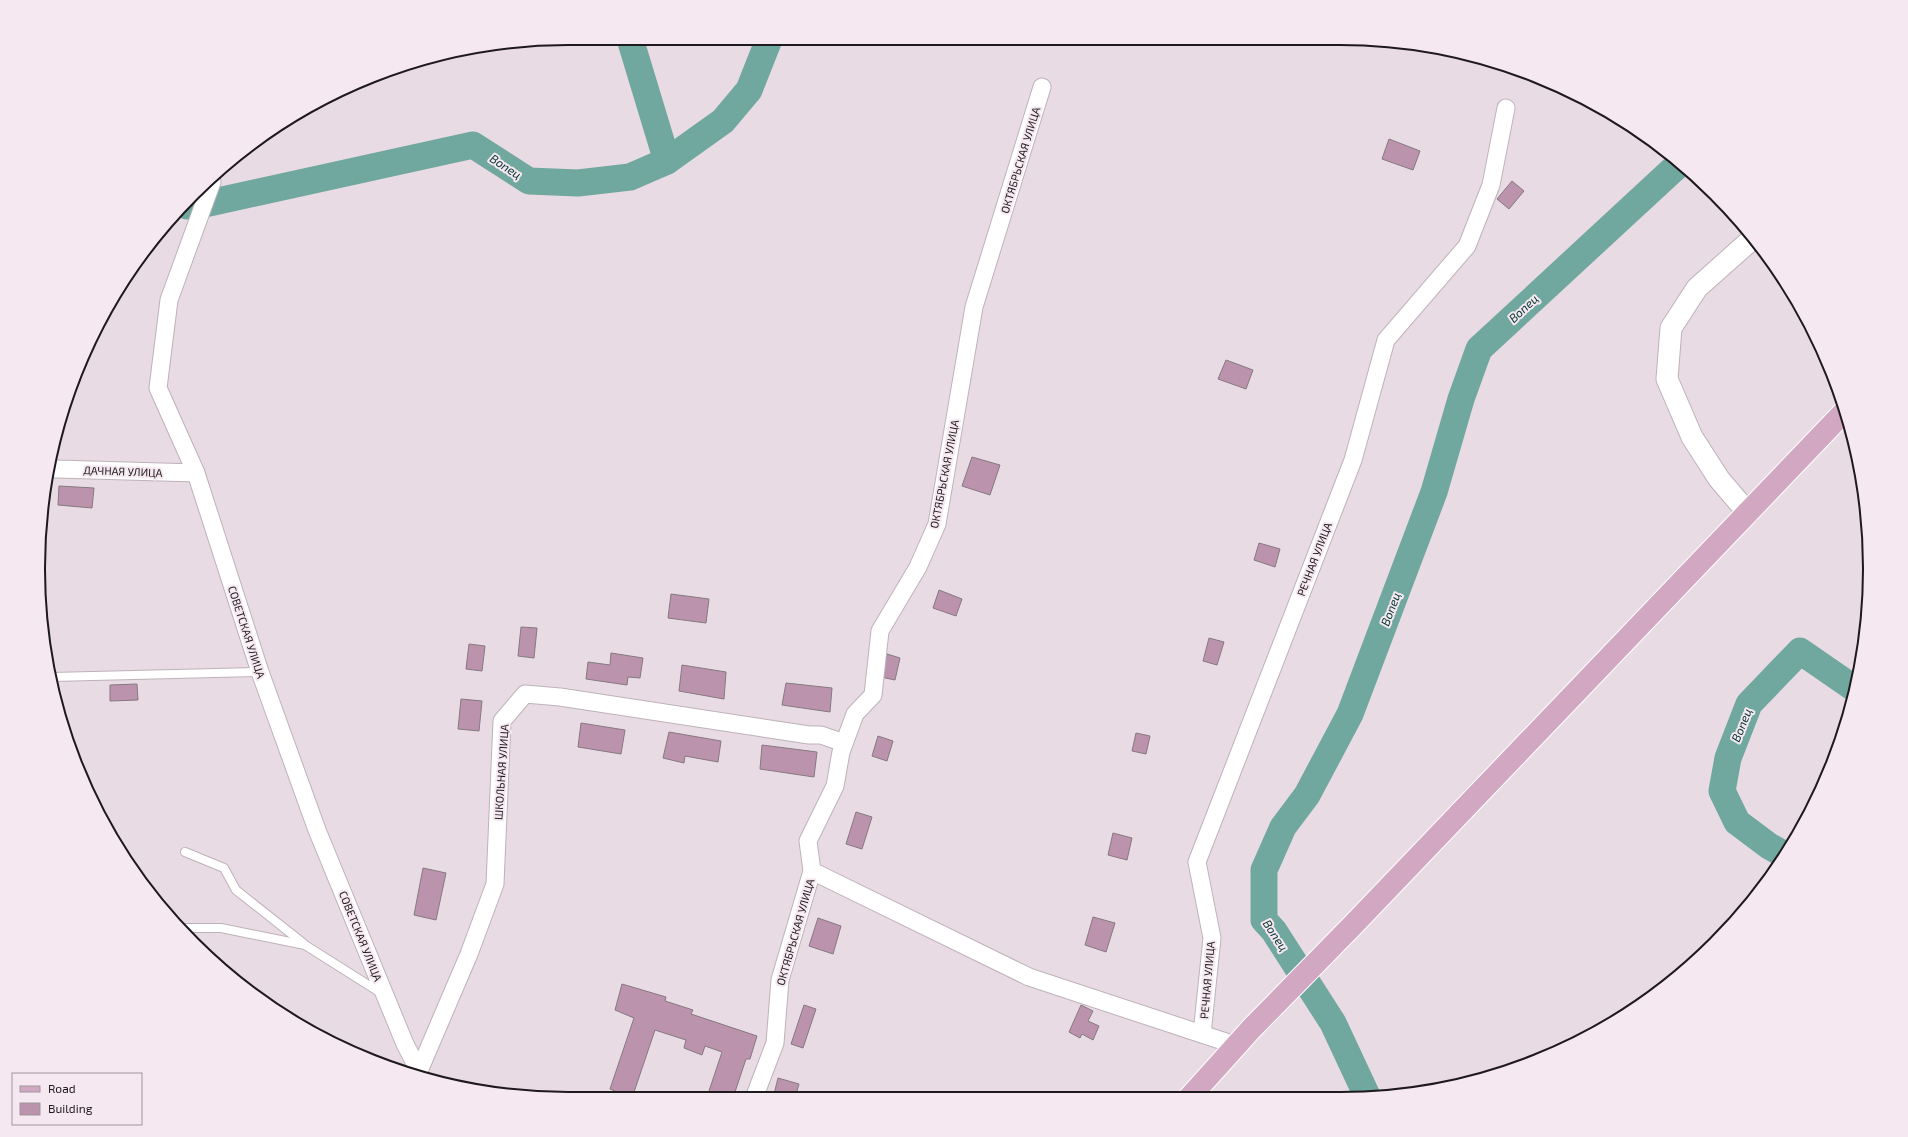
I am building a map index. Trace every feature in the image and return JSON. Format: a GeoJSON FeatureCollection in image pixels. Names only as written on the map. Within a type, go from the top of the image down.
{"type":"FeatureCollection","features":[{"type":"Feature","properties":{"kind":"main road"},"geometry":{"type":"LineString","coordinates":[[1194,1092],[1252,1028],[1352,926],[1690,570],[1748,513],[1840,416]]}},
{"type":"Feature","properties":{"kind":"street","name":"ОКТЯБРЬСКАЯ УЛИЦА"},"geometry":{"type":"LineString","coordinates":[[756,1092],[775,1043],[780,980],[812,872],[808,841],[835,786],[841,752],[856,714],[873,695],[880,632],[918,567],[937,524],[974,307],[1042,87]]}},
{"type":"Feature","properties":{"kind":"street","name":"РЕЧНАЯ УЛИЦА"},"geometry":{"type":"LineString","coordinates":[[1202,1034],[1212,938],[1197,862],[1353,460],[1386,340],[1467,246],[1491,185],[1506,108]]}},
{"type":"Feature","properties":{"kind":"street","name":"СОВЕТСКАЯ УЛИЦА"},"geometry":{"type":"LineString","coordinates":[[210,187],[169,300],[158,388],[196,473],[260,672],[317,830],[405,1044],[417,1069]]}},
{"type":"Feature","properties":{"kind":"street"},"geometry":{"type":"LineString","coordinates":[[1748,513],[1719,479],[1692,437],[1667,379],[1671,328],[1697,288],[1749,243]]}},
{"type":"Feature","properties":{"kind":"street","name":"ДАЧНАЯ УЛИЦА"},"geometry":{"type":"LineString","coordinates":[[55,468],[196,473]]}},
{"type":"Feature","properties":{"kind":"street","name":"ШКОЛЬНАЯ УЛИЦА"},"geometry":{"type":"LineString","coordinates":[[420,1070],[469,954],[495,884],[502,721],[525,694],[560,697],[809,735],[822,735],[844,743]]}},
{"type":"Feature","properties":{"kind":"street"},"geometry":{"type":"LineString","coordinates":[[812,872],[1029,976],[1236,1045]]}},
{"type":"Feature","properties":{"kind":"lane"},"geometry":{"type":"LineString","coordinates":[[56,677],[260,672]]}},
{"type":"Feature","properties":{"kind":"lane"},"geometry":{"type":"LineString","coordinates":[[185,852],[224,868],[236,890],[305,945],[385,995]]}},
{"type":"Feature","properties":{"kind":"lane"},"geometry":{"type":"LineString","coordinates":[[188,928],[221,928],[305,945]]}},
{"type":"Feature","properties":{"kind":"building"},"geometry":{"type":"Polygon","coordinates":[[[1389,139],[1420,151],[1413,170],[1382,159],[1389,139]]]}},
{"type":"Feature","properties":{"kind":"building"},"geometry":{"type":"Polygon","coordinates":[[[1512,181],[1524,191],[1509,209],[1497,199],[1512,181]]]}},
{"type":"Feature","properties":{"kind":"building"},"geometry":{"type":"Polygon","coordinates":[[[1226,360],[1253,370],[1246,389],[1218,379],[1226,360]]]}},
{"type":"Feature","properties":{"kind":"building"},"geometry":{"type":"Polygon","coordinates":[[[972,457],[1000,465],[990,495],[962,486],[972,457]]]}},
{"type":"Feature","properties":{"kind":"building"},"geometry":{"type":"Polygon","coordinates":[[[59,486],[94,488],[92,508],[58,505],[59,486]]]}},
{"type":"Feature","properties":{"kind":"building"},"geometry":{"type":"Polygon","coordinates":[[[1259,543],[1280,549],[1275,567],[1254,560],[1259,543]]]}},
{"type":"Feature","properties":{"kind":"building"},"geometry":{"type":"Polygon","coordinates":[[[939,590],[962,599],[956,616],[933,608],[939,590]]]}},
{"type":"Feature","properties":{"kind":"building"},"geometry":{"type":"Polygon","coordinates":[[[671,594],[709,599],[706,623],[668,618],[671,594]]]}},
{"type":"Feature","properties":{"kind":"building"},"geometry":{"type":"Polygon","coordinates":[[[521,627],[537,628],[534,658],[518,656],[521,627]]]}},
{"type":"Feature","properties":{"kind":"building"},"geometry":{"type":"Polygon","coordinates":[[[1209,638],[1224,642],[1217,665],[1203,661],[1209,638]]]}},
{"type":"Feature","properties":{"kind":"building"},"geometry":{"type":"Polygon","coordinates":[[[469,644],[485,646],[482,671],[466,669],[469,644]]]}},
{"type":"Feature","properties":{"kind":"building"},"geometry":{"type":"Polygon","coordinates":[[[611,653],[643,658],[640,678],[628,677],[627,685],[586,679],[588,662],[610,665],[611,653]]]}},
{"type":"Feature","properties":{"kind":"building"},"geometry":{"type":"Polygon","coordinates":[[[887,654],[900,658],[895,680],[881,677],[887,654]]]}},
{"type":"Feature","properties":{"kind":"building"},"geometry":{"type":"Polygon","coordinates":[[[682,665],[726,672],[724,699],[679,691],[682,665]]]}},
{"type":"Feature","properties":{"kind":"building"},"geometry":{"type":"Polygon","coordinates":[[[786,683],[832,688],[830,712],[782,705],[786,683]]]}},
{"type":"Feature","properties":{"kind":"building"},"geometry":{"type":"Polygon","coordinates":[[[137,684],[138,700],[110,701],[110,685],[137,684]]]}},
{"type":"Feature","properties":{"kind":"building"},"geometry":{"type":"Polygon","coordinates":[[[461,699],[482,701],[479,731],[458,729],[461,699]]]}},
{"type":"Feature","properties":{"kind":"building"},"geometry":{"type":"Polygon","coordinates":[[[581,723],[625,730],[621,754],[578,747],[581,723]]]}},
{"type":"Feature","properties":{"kind":"building"},"geometry":{"type":"Polygon","coordinates":[[[669,732],[721,741],[718,762],[685,756],[684,763],[663,758],[669,732]]]}},
{"type":"Feature","properties":{"kind":"building"},"geometry":{"type":"Polygon","coordinates":[[[1136,733],[1150,736],[1146,754],[1132,751],[1136,733]]]}},
{"type":"Feature","properties":{"kind":"building"},"geometry":{"type":"Polygon","coordinates":[[[878,736],[893,741],[887,761],[872,756],[878,736]]]}},
{"type":"Feature","properties":{"kind":"building"},"geometry":{"type":"Polygon","coordinates":[[[762,745],[817,752],[814,777],[760,769],[762,745]]]}},
{"type":"Feature","properties":{"kind":"building"},"geometry":{"type":"Polygon","coordinates":[[[856,812],[872,817],[862,849],[846,844],[856,812]]]}},
{"type":"Feature","properties":{"kind":"building"},"geometry":{"type":"Polygon","coordinates":[[[1113,833],[1132,838],[1127,860],[1108,855],[1113,833]]]}},
{"type":"Feature","properties":{"kind":"building"},"geometry":{"type":"Polygon","coordinates":[[[423,868],[446,873],[436,920],[414,915],[423,868]]]}},
{"type":"Feature","properties":{"kind":"building"},"geometry":{"type":"Polygon","coordinates":[[[1093,917],[1115,923],[1106,952],[1085,945],[1093,917]]]}},
{"type":"Feature","properties":{"kind":"building"},"geometry":{"type":"Polygon","coordinates":[[[818,918],[841,926],[833,954],[809,946],[818,918]]]}},
{"type":"Feature","properties":{"kind":"building"},"geometry":{"type":"Polygon","coordinates":[[[622,984],[666,997],[665,1001],[693,1010],[691,1014],[757,1036],[750,1059],[746,1059],[735,1092],[709,1092],[722,1052],[705,1046],[702,1055],[684,1048],[686,1040],[655,1030],[634,1092],[617,1092],[610,1089],[634,1018],[615,1010],[622,984]]]}},
{"type":"Feature","properties":{"kind":"building"},"geometry":{"type":"Polygon","coordinates":[[[804,1005],[816,1009],[803,1048],[791,1044],[804,1005]]]}},
{"type":"Feature","properties":{"kind":"building"},"geometry":{"type":"Polygon","coordinates":[[[1081,1005],[1093,1011],[1088,1021],[1099,1026],[1093,1040],[1082,1034],[1080,1038],[1069,1032],[1081,1005]]]}},
{"type":"Feature","properties":{"kind":"building"},"geometry":{"type":"Polygon","coordinates":[[[778,1078],[799,1084],[797,1092],[774,1092],[778,1078]]]}},
{"type":"Feature","properties":{"kind":"waterway"},"geometry":{"type":"LineString","coordinates":[[632,45],[667,161]]}},
{"type":"Feature","properties":{"kind":"waterway","name":"Вопец"},"geometry":{"type":"LineString","coordinates":[[191,206],[200,205],[473,145],[529,181],[578,183],[630,177],[667,161],[723,121],[749,90],[767,45]]}},
{"type":"Feature","properties":{"kind":"waterway","name":"Вопец"},"geometry":{"type":"LineString","coordinates":[[1365,1091],[1333,1023],[1274,931],[1264,920],[1264,870],[1283,827],[1307,795],[1350,714],[1434,492],[1461,399],[1479,349],[1675,167]]}},
{"type":"Feature","properties":{"kind":"waterway","name":"Вопец"},"geometry":{"type":"LineString","coordinates":[[1779,852],[1769,846],[1737,822],[1722,791],[1728,758],[1749,704],[1800,651],[1850,685]]}}]}
